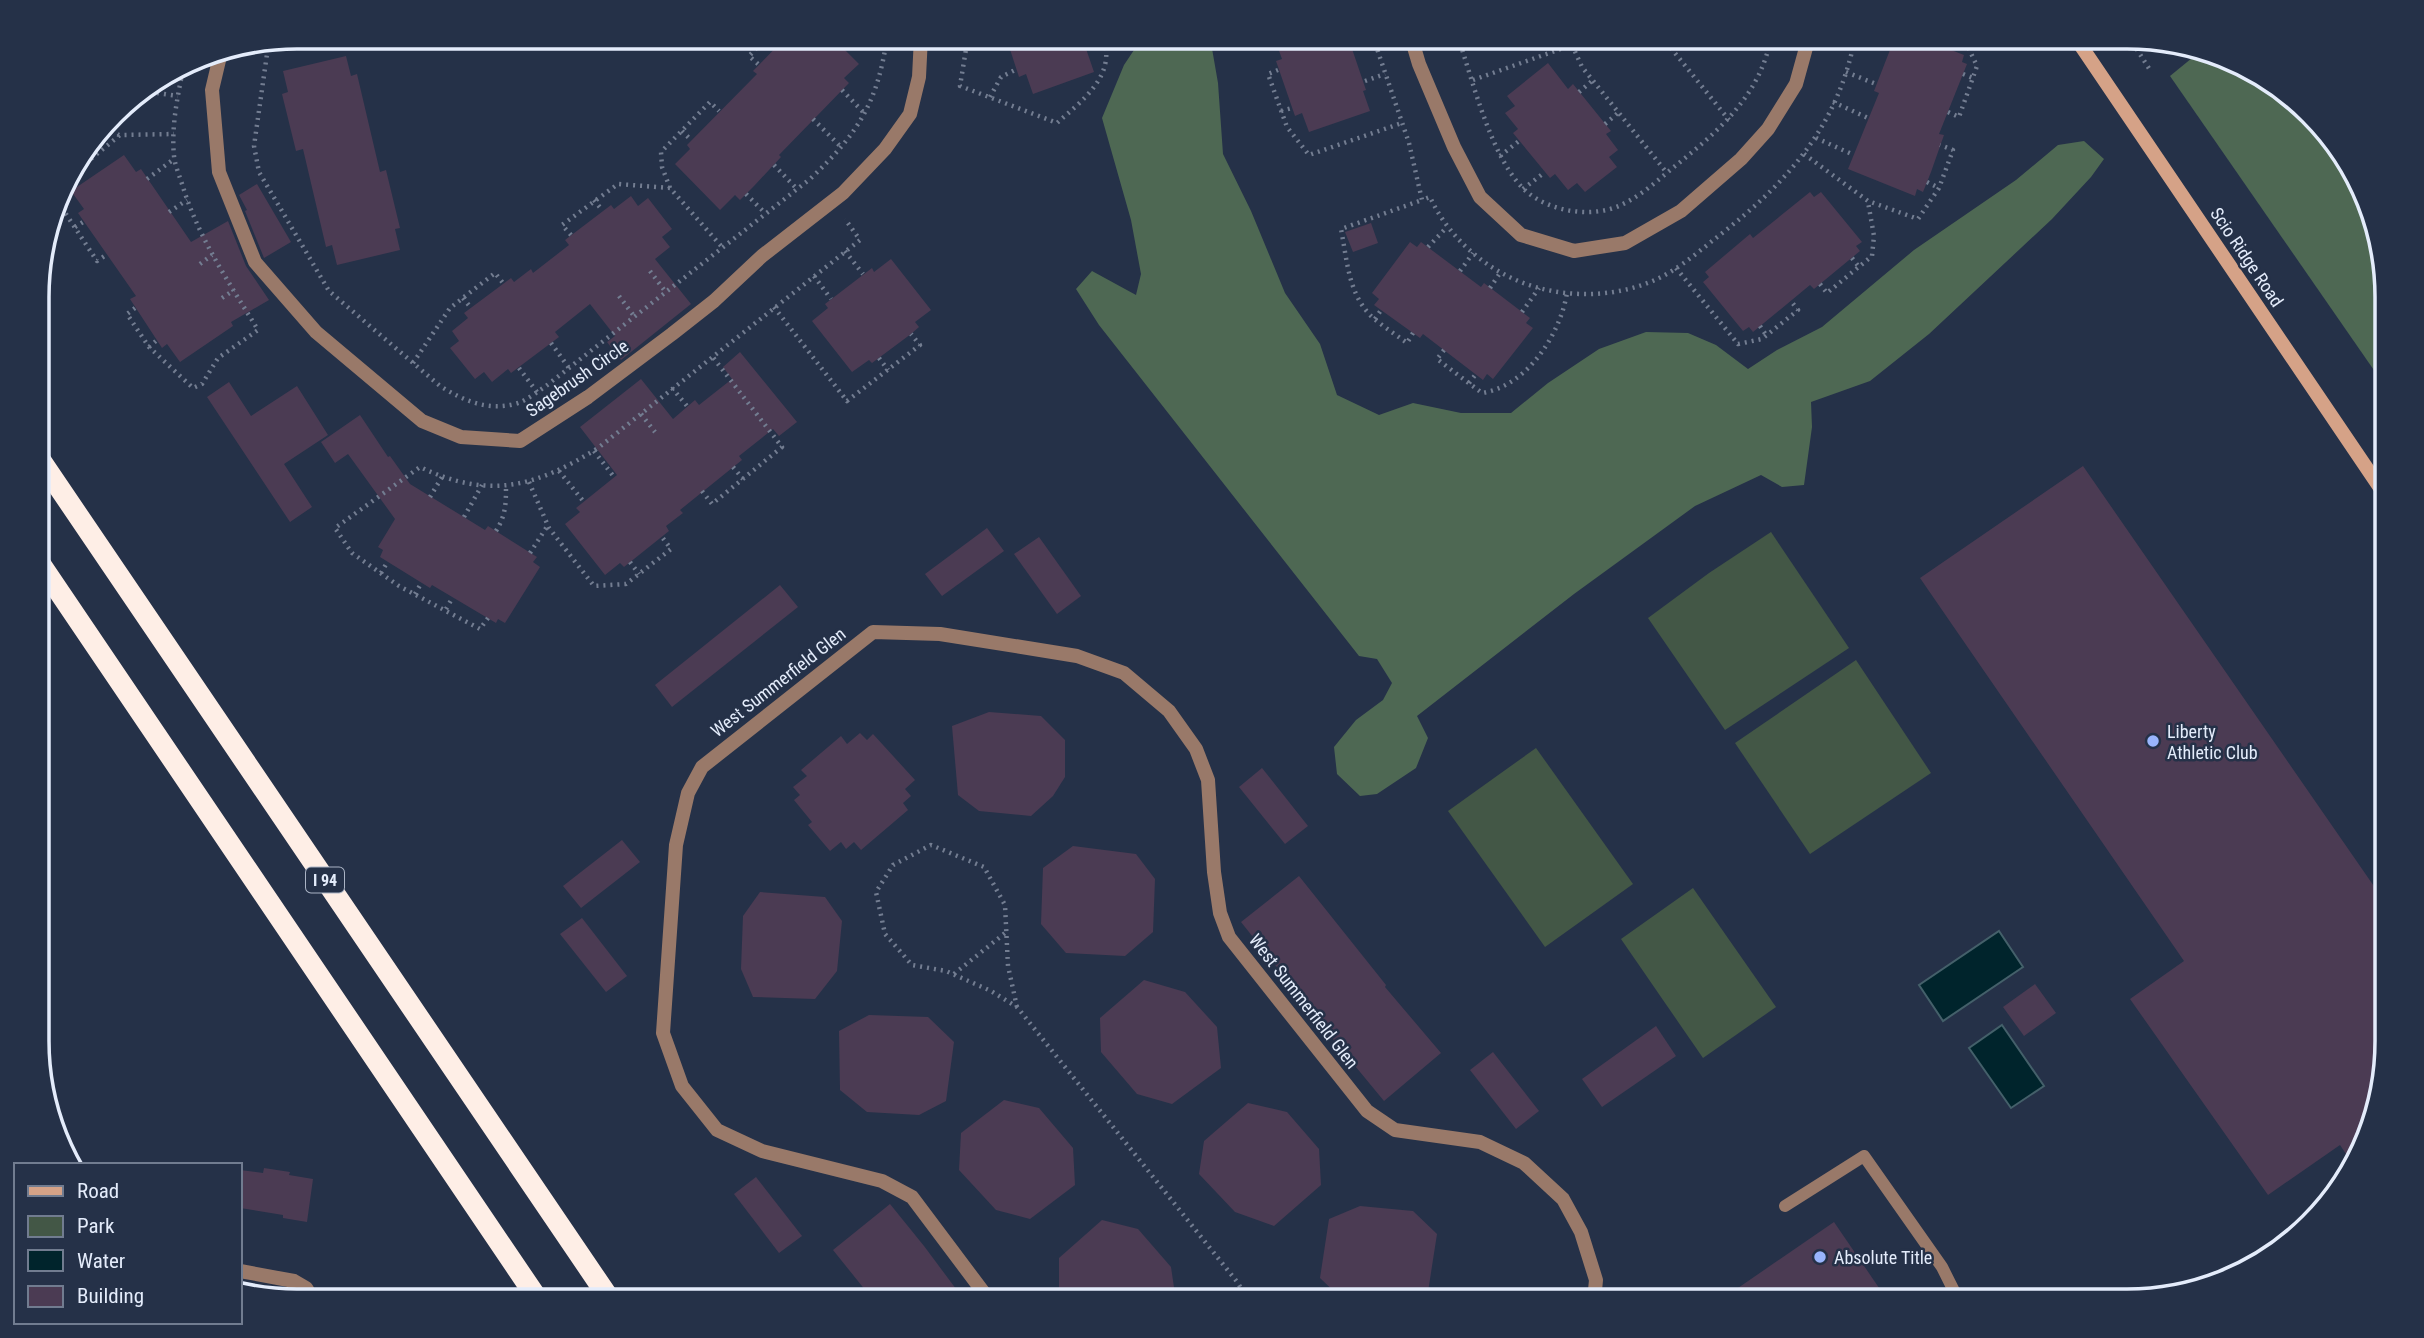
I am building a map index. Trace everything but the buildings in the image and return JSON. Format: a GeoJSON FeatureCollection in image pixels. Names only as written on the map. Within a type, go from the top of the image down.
{"type":"FeatureCollection","features":[{"type":"Feature","properties":{"kind":"highway","name":"I 94"},"geometry":{"type":"LineString","coordinates":[[49,473],[603,1289]]}},
{"type":"Feature","properties":{"kind":"highway"},"geometry":{"type":"LineString","coordinates":[[49,577],[531,1289]]}},
{"type":"Feature","properties":{"kind":"street","name":"Sagebrush Circle"},"geometry":{"type":"LineString","coordinates":[[219,61],[212,90],[219,172],[256,262],[316,332],[422,421],[461,438],[520,441],[588,397],[672,334],[762,256],[843,193],[885,149],[910,114],[919,78],[920,49]]}},
{"type":"Feature","properties":{"kind":"street"},"geometry":{"type":"LineString","coordinates":[[1415,49],[1454,147],[1480,197],[1521,235],[1574,251],[1625,243],[1681,211],[1741,159],[1768,129],[1796,84],[1806,49]]}},
{"type":"Feature","properties":{"kind":"street","name":"Scio Ridge Road"},"geometry":{"type":"LineString","coordinates":[[2082,49],[2374,479]]}},
{"type":"Feature","properties":{"kind":"street","name":"West Summerfield Glen"},"geometry":{"type":"LineString","coordinates":[[981,1289],[912,1197],[882,1181],[762,1151],[717,1129],[682,1086],[663,1033],[676,845],[688,793],[702,767],[873,632],[940,634],[1077,656],[1124,673],[1169,711],[1196,749],[1208,780],[1214,872],[1220,913],[1229,937],[1367,1111],[1395,1130],[1480,1142],[1524,1163],[1563,1199],[1581,1232],[1595,1280],[1595,1289]]}},
{"type":"Feature","properties":{"kind":"street"},"geometry":{"type":"LineString","coordinates":[[242,1271],[294,1281],[307,1289]]}},
{"type":"Feature","properties":{"kind":"lane"},"geometry":{"type":"LineString","coordinates":[[1786,1206],[1864,1156],[1942,1267],[1953,1289]]}},
{"type":"Feature","properties":{"kind":"path"},"geometry":{"type":"LineString","coordinates":[[755,49],[749,55],[758,64]]}},
{"type":"Feature","properties":{"kind":"path"},"geometry":{"type":"LineString","coordinates":[[267,51],[254,146],[259,172],[329,291],[440,386],[457,397],[478,405],[496,406],[519,402],[537,392],[832,159],[866,115],[883,69],[886,49]]}},
{"type":"Feature","properties":{"kind":"path"},"geometry":{"type":"LineString","coordinates":[[966,49],[960,86],[1058,123],[1086,98],[1101,78],[1107,62],[1107,49]]}},
{"type":"Feature","properties":{"kind":"path"},"geometry":{"type":"LineString","coordinates":[[1376,49],[1402,123],[1422,200]]}},
{"type":"Feature","properties":{"kind":"path"},"geometry":{"type":"LineString","coordinates":[[1462,49],[1500,156],[1509,172],[1539,201],[1580,212],[1622,205],[1667,173],[1729,120],[1762,72],[1768,49]]}},
{"type":"Feature","properties":{"kind":"path"},"geometry":{"type":"LineString","coordinates":[[1473,80],[1561,49]]}},
{"type":"Feature","properties":{"kind":"path"},"geometry":{"type":"LineString","coordinates":[[1574,49],[1582,67],[1667,173]]}},
{"type":"Feature","properties":{"kind":"path"},"geometry":{"type":"LineString","coordinates":[[1672,49],[1729,120]]}},
{"type":"Feature","properties":{"kind":"path"},"geometry":{"type":"LineString","coordinates":[[1413,333],[1407,343],[1375,319],[1363,306],[1354,290],[1341,229],[1430,197],[1447,227],[1500,273],[1539,288],[1588,295],[1621,291],[1647,284],[1676,268],[1753,209],[1804,154],[1816,138],[1833,102],[1846,72],[1852,49]]}},
{"type":"Feature","properties":{"kind":"path"},"geometry":{"type":"LineString","coordinates":[[1948,111],[1959,117],[1973,78],[1977,66],[1969,49]]}},
{"type":"Feature","properties":{"kind":"path"},"geometry":{"type":"LineString","coordinates":[[2137,50],[2150,70]]}},
{"type":"Feature","properties":{"kind":"path"},"geometry":{"type":"LineString","coordinates":[[990,97],[1001,77],[1017,69]]}},
{"type":"Feature","properties":{"kind":"path"},"geometry":{"type":"LineString","coordinates":[[1278,70],[1268,74],[1281,111],[1287,127],[1309,155],[1402,123]]}},
{"type":"Feature","properties":{"kind":"path"},"geometry":{"type":"LineString","coordinates":[[1846,72],[1876,84]]}},
{"type":"Feature","properties":{"kind":"path"},"geometry":{"type":"LineString","coordinates":[[1364,81],[1385,74]]}},
{"type":"Feature","properties":{"kind":"path"},"geometry":{"type":"LineString","coordinates":[[1963,74],[1973,78]]}},
{"type":"Feature","properties":{"kind":"path"},"geometry":{"type":"LineString","coordinates":[[135,308],[127,314],[149,347],[193,388],[202,384],[218,358],[258,330],[212,255],[187,200],[174,159],[174,134],[182,78]]}},
{"type":"Feature","properties":{"kind":"path"},"geometry":{"type":"LineString","coordinates":[[1579,92],[1593,80]]}},
{"type":"Feature","properties":{"kind":"path"},"geometry":{"type":"LineString","coordinates":[[842,90],[866,115]]}},
{"type":"Feature","properties":{"kind":"path"},"geometry":{"type":"LineString","coordinates":[[156,93],[178,96]]}},
{"type":"Feature","properties":{"kind":"path"},"geometry":{"type":"LineString","coordinates":[[719,111],[710,102],[661,152],[662,167],[670,188],[722,247]]}},
{"type":"Feature","properties":{"kind":"path"},"geometry":{"type":"LineString","coordinates":[[1833,102],[1868,118]]}},
{"type":"Feature","properties":{"kind":"path"},"geometry":{"type":"LineString","coordinates":[[1281,111],[1292,108]]}},
{"type":"Feature","properties":{"kind":"path"},"geometry":{"type":"LineString","coordinates":[[1605,124],[1619,112]]}},
{"type":"Feature","properties":{"kind":"path"},"geometry":{"type":"LineString","coordinates":[[813,119],[841,147]]}},
{"type":"Feature","properties":{"kind":"path"},"geometry":{"type":"LineString","coordinates":[[682,131],[691,140]]}},
{"type":"Feature","properties":{"kind":"path"},"geometry":{"type":"LineString","coordinates":[[112,132],[120,135],[174,134]]}},
{"type":"Feature","properties":{"kind":"path"},"geometry":{"type":"LineString","coordinates":[[91,159],[120,135]]}},
{"type":"Feature","properties":{"kind":"path"},"geometry":{"type":"LineString","coordinates":[[1816,138],[1854,155]]}},
{"type":"Feature","properties":{"kind":"path"},"geometry":{"type":"LineString","coordinates":[[1500,156],[1519,141]]}},
{"type":"Feature","properties":{"kind":"path"},"geometry":{"type":"LineString","coordinates":[[1804,154],[1868,201],[1918,219],[1939,188],[1952,150],[1940,145]]}},
{"type":"Feature","properties":{"kind":"path"},"geometry":{"type":"LineString","coordinates":[[147,179],[174,159]]}},
{"type":"Feature","properties":{"kind":"path"},"geometry":{"type":"LineString","coordinates":[[774,165],[797,189]]}},
{"type":"Feature","properties":{"kind":"path"},"geometry":{"type":"LineString","coordinates":[[1524,189],[1545,172]]}},
{"type":"Feature","properties":{"kind":"path"},"geometry":{"type":"LineString","coordinates":[[1927,182],[1939,188]]}},
{"type":"Feature","properties":{"kind":"path"},"geometry":{"type":"LineString","coordinates":[[571,235],[562,225],[618,184],[670,188]]}},
{"type":"Feature","properties":{"kind":"path"},"geometry":{"type":"LineString","coordinates":[[746,194],[765,213]]}},
{"type":"Feature","properties":{"kind":"path"},"geometry":{"type":"LineString","coordinates":[[169,212],[187,200]]}},
{"type":"Feature","properties":{"kind":"path"},"geometry":{"type":"LineString","coordinates":[[594,200],[603,210]]}},
{"type":"Feature","properties":{"kind":"path"},"geometry":{"type":"LineString","coordinates":[[1821,284],[1827,293],[1872,257],[1874,236],[1868,201]]}},
{"type":"Feature","properties":{"kind":"path"},"geometry":{"type":"LineString","coordinates":[[64,211],[97,261],[106,255]]}},
{"type":"Feature","properties":{"kind":"path"},"geometry":{"type":"LineString","coordinates":[[488,618],[480,629],[415,594],[352,554],[335,528],[420,467],[457,482],[506,485],[529,482],[559,471],[594,451],[860,240],[845,219]]}},
{"type":"Feature","properties":{"kind":"path"},"geometry":{"type":"LineString","coordinates":[[75,228],[83,222]]}},
{"type":"Feature","properties":{"kind":"path"},"geometry":{"type":"LineString","coordinates":[[1428,247],[1447,227]]}},
{"type":"Feature","properties":{"kind":"path"},"geometry":{"type":"LineString","coordinates":[[845,251],[863,274]]}},
{"type":"Feature","properties":{"kind":"path"},"geometry":{"type":"LineString","coordinates":[[1460,271],[1474,253]]}},
{"type":"Feature","properties":{"kind":"path"},"geometry":{"type":"LineString","coordinates":[[200,264],[212,255]]}},
{"type":"Feature","properties":{"kind":"path"},"geometry":{"type":"LineString","coordinates":[[1852,258],[1859,267]]}},
{"type":"Feature","properties":{"kind":"path"},"geometry":{"type":"LineString","coordinates":[[1676,268],[1738,344],[1762,339],[1798,310],[1791,301]]}},
{"type":"Feature","properties":{"kind":"path"},"geometry":{"type":"LineString","coordinates":[[650,271],[665,291]]}},
{"type":"Feature","properties":{"kind":"path"},"geometry":{"type":"LineString","coordinates":[[413,363],[450,308],[495,273],[503,284]]}},
{"type":"Feature","properties":{"kind":"path"},"geometry":{"type":"LineString","coordinates":[[1490,288],[1500,273]]}},
{"type":"Feature","properties":{"kind":"path"},"geometry":{"type":"LineString","coordinates":[[814,276],[831,299]]}},
{"type":"Feature","properties":{"kind":"path"},"geometry":{"type":"LineString","coordinates":[[1522,312],[1539,288]]}},
{"type":"Feature","properties":{"kind":"path"},"geometry":{"type":"LineString","coordinates":[[222,298],[234,290]]}},
{"type":"Feature","properties":{"kind":"path"},"geometry":{"type":"LineString","coordinates":[[1444,350],[1437,359],[1482,393],[1493,392],[1524,373],[1539,357],[1565,308],[1567,293]]}},
{"type":"Feature","properties":{"kind":"path"},"geometry":{"type":"LineString","coordinates":[[619,296],[634,316]]}},
{"type":"Feature","properties":{"kind":"path"},"geometry":{"type":"LineString","coordinates":[[463,298],[471,308]]}},
{"type":"Feature","properties":{"kind":"path"},"geometry":{"type":"LineString","coordinates":[[774,307],[847,401],[920,345],[911,334]]}},
{"type":"Feature","properties":{"kind":"path"},"geometry":{"type":"LineString","coordinates":[[1375,319],[1381,310]]}},
{"type":"Feature","properties":{"kind":"path"},"geometry":{"type":"LineString","coordinates":[[1760,327],[1766,335]]}},
{"type":"Feature","properties":{"kind":"path"},"geometry":{"type":"LineString","coordinates":[[149,347],[157,340]]}},
{"type":"Feature","properties":{"kind":"path"},"geometry":{"type":"LineString","coordinates":[[551,343],[569,368]]}},
{"type":"Feature","properties":{"kind":"path"},"geometry":{"type":"LineString","coordinates":[[702,491],[712,504],[782,447],[712,356]]}},
{"type":"Feature","properties":{"kind":"path"},"geometry":{"type":"LineString","coordinates":[[879,358],[888,370]]}},
{"type":"Feature","properties":{"kind":"path"},"geometry":{"type":"LineString","coordinates":[[519,369],[537,392]]}},
{"type":"Feature","properties":{"kind":"path"},"geometry":{"type":"LineString","coordinates":[[1469,383],[1476,374]]}},
{"type":"Feature","properties":{"kind":"path"},"geometry":{"type":"LineString","coordinates":[[673,388],[687,407]]}},
{"type":"Feature","properties":{"kind":"path"},"geometry":{"type":"LineString","coordinates":[[641,414],[654,432]]}},
{"type":"Feature","properties":{"kind":"path"},"geometry":{"type":"LineString","coordinates":[[594,451],[614,477]]}},
{"type":"Feature","properties":{"kind":"path"},"geometry":{"type":"LineString","coordinates":[[733,467],[743,479]]}},
{"type":"Feature","properties":{"kind":"path"},"geometry":{"type":"LineString","coordinates":[[559,471],[584,502]]}},
{"type":"Feature","properties":{"kind":"path"},"geometry":{"type":"LineString","coordinates":[[430,496],[442,477]]}},
{"type":"Feature","properties":{"kind":"path"},"geometry":{"type":"LineString","coordinates":[[529,482],[548,524],[594,586],[626,584],[671,549],[662,537]]}},
{"type":"Feature","properties":{"kind":"path"},"geometry":{"type":"LineString","coordinates":[[464,517],[482,485]]}},
{"type":"Feature","properties":{"kind":"path"},"geometry":{"type":"LineString","coordinates":[[496,531],[506,509],[506,485]]}},
{"type":"Feature","properties":{"kind":"path"},"geometry":{"type":"LineString","coordinates":[[530,553],[548,524]]}},
{"type":"Feature","properties":{"kind":"path"},"geometry":{"type":"LineString","coordinates":[[381,573],[388,561]]}},
{"type":"Feature","properties":{"kind":"path"},"geometry":{"type":"LineString","coordinates":[[630,562],[639,573]]}},
{"type":"Feature","properties":{"kind":"path"},"geometry":{"type":"LineString","coordinates":[[415,594],[422,582]]}},
{"type":"Feature","properties":{"kind":"path"},"geometry":{"type":"LineString","coordinates":[[446,609],[453,597]]}},
{"type":"Feature","properties":{"kind":"path"},"geometry":{"type":"LineString","coordinates":[[1017,1007],[1008,965],[1005,905],[984,867],[931,845],[893,865],[876,892],[885,934],[912,965],[954,974],[991,991],[1017,1007],[1241,1289]]}},
{"type":"Feature","properties":{"kind":"path"},"geometry":{"type":"LineString","coordinates":[[954,974],[1006,933]]}},
{"type":"Feature","properties":{"kind":"green space"},"geometry":{"type":"Polygon","coordinates":[[[1771,532],[1849,648],[1725,730],[1648,618],[1771,532]]]}},
{"type":"Feature","properties":{"kind":"green space"},"geometry":{"type":"Polygon","coordinates":[[[1856,660],[1931,773],[1810,854],[1735,743],[1856,660]]]}},
{"type":"Feature","properties":{"kind":"green space"},"geometry":{"type":"Polygon","coordinates":[[[1536,748],[1633,884],[1545,947],[1448,811],[1536,748]]]}},
{"type":"Feature","properties":{"kind":"green space"},"geometry":{"type":"Polygon","coordinates":[[[1693,888],[1776,1007],[1703,1058],[1621,939],[1693,888]]]}},
{"type":"Feature","properties":{"kind":"shaded area"},"geometry":{"type":"Polygon","coordinates":[[[1135,49],[1212,49],[1218,83],[1223,154],[1251,211],[1285,293],[1320,344],[1337,395],[1379,415],[1413,403],[1461,413],[1511,413],[1548,383],[1599,349],[1646,332],[1688,333],[1716,345],[1748,369],[1777,350],[1822,327],[1914,250],[2016,180],[2058,145],[2084,141],[2104,159],[2052,219],[1929,334],[1870,381],[1811,402],[1812,427],[1804,485],[1782,487],[1761,475],[1695,506],[1574,594],[1417,716],[1428,738],[1416,768],[1377,794],[1360,796],[1337,774],[1334,747],[1356,720],[1383,700],[1392,683],[1377,659],[1359,656],[1099,325],[1076,289],[1092,271],[1136,295],[1141,274],[1131,220],[1102,118],[1124,65],[1135,49]]]}},
{"type":"Feature","properties":{"kind":"shaded area"},"geometry":{"type":"Polygon","coordinates":[[[2193,58],[2222,68],[2251,82],[2278,100],[2324,146],[2349,187],[2367,233],[2374,281],[2374,370],[2170,76],[2193,58]]]}},
{"type":"Feature","properties":{"kind":"water"},"geometry":{"type":"Polygon","coordinates":[[[1999,931],[2023,967],[1943,1021],[1919,985],[1999,931]]]}},
{"type":"Feature","properties":{"kind":"water"},"geometry":{"type":"Polygon","coordinates":[[[2002,1025],[2044,1086],[2011,1108],[1969,1048],[2002,1025]]]}},
{"type":"Feature","properties":{"kind":"place","name":"Liberty Athletic Club"},"geometry":{"type":"Point","coordinates":[2153,741]}},
{"type":"Feature","properties":{"kind":"place","name":"Absolute Title"},"geometry":{"type":"Point","coordinates":[1820,1257]}}]}
